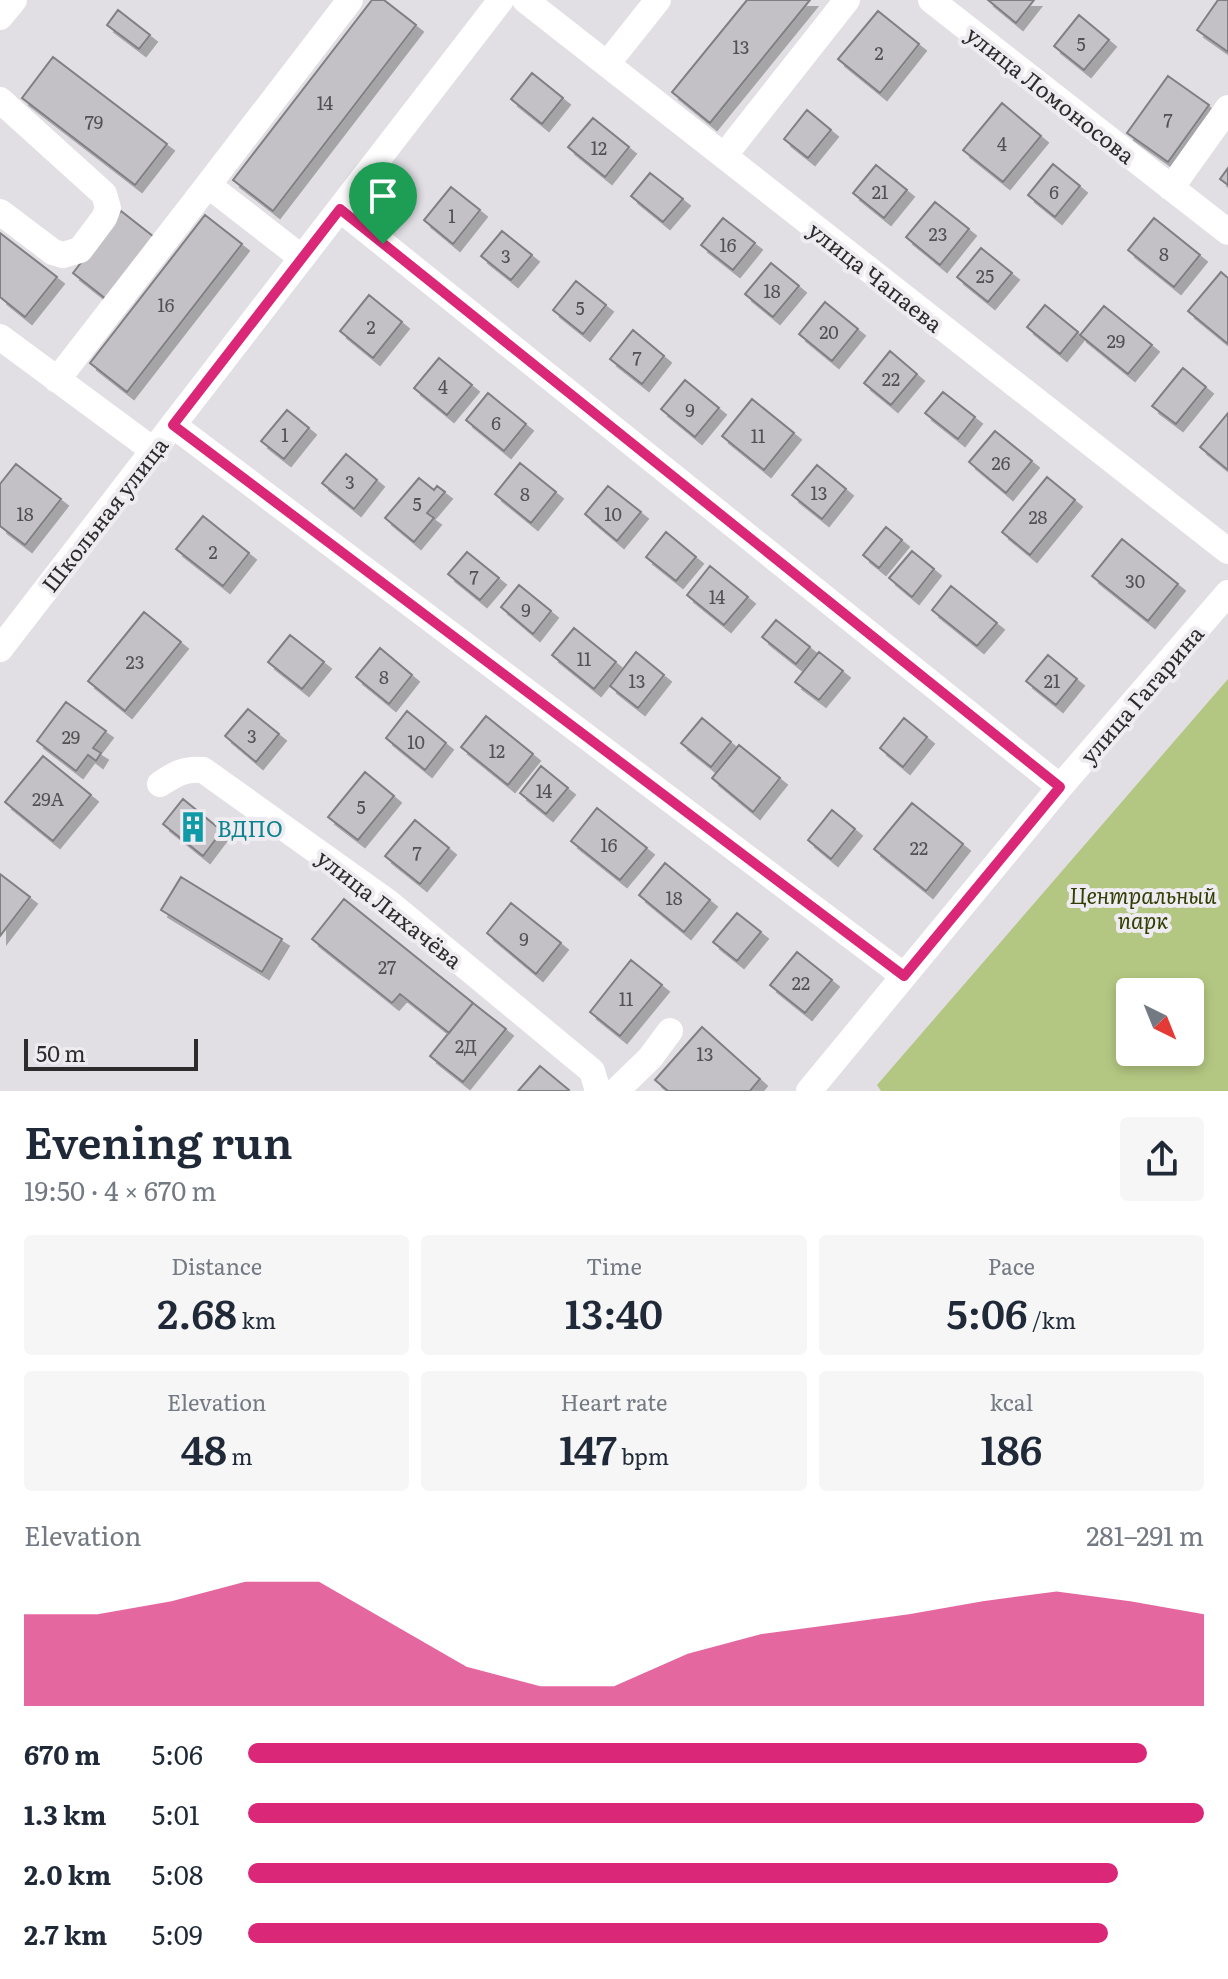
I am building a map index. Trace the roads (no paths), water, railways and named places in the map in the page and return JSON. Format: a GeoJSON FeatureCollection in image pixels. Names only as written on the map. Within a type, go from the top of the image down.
{"type":"FeatureCollection","features":[{"type":"Feature","properties":{"kind":"street"},"geometry":{"type":"LineString","coordinates":[[0,17],[14,0]]}},
{"type":"Feature","properties":{"kind":"street"},"geometry":{"type":"LineString","coordinates":[[57,380],[350,0]]}},
{"type":"Feature","properties":{"kind":"street","name":"Школьная улица"},"geometry":{"type":"LineString","coordinates":[[0,649],[501,0]]}},
{"type":"Feature","properties":{"kind":"street","name":"улица Чапаева"},"geometry":{"type":"LineString","coordinates":[[525,0],[1228,551]]}},
{"type":"Feature","properties":{"kind":"street"},"geometry":{"type":"LineString","coordinates":[[607,64],[658,0]]}},
{"type":"Feature","properties":{"kind":"street"},"geometry":{"type":"LineString","coordinates":[[724,156],[847,0]]}},
{"type":"Feature","properties":{"kind":"street","name":"улица Ломоносова"},"geometry":{"type":"LineString","coordinates":[[931,0],[1228,232]]}},
{"type":"Feature","properties":{"kind":"street"},"geometry":{"type":"LineString","coordinates":[[0,100],[104,194],[108,208],[80,250],[63,255],[53,252],[0,212]]}},
{"type":"Feature","properties":{"kind":"street"},"geometry":{"type":"LineString","coordinates":[[1171,188],[1228,108]]}},
{"type":"Feature","properties":{"kind":"street"},"geometry":{"type":"LineString","coordinates":[[208,185],[302,258]]}},
{"type":"Feature","properties":{"kind":"street"},"geometry":{"type":"LineString","coordinates":[[340,209],[1060,787]]}},
{"type":"Feature","properties":{"kind":"street"},"geometry":{"type":"LineString","coordinates":[[0,337],[153,450]]}},
{"type":"Feature","properties":{"kind":"street"},"geometry":{"type":"LineString","coordinates":[[173,425],[904,976]]}},
{"type":"Feature","properties":{"kind":"street","name":"улица Гагарина"},"geometry":{"type":"LineString","coordinates":[[809,1091],[1060,787],[1228,593]]}},
{"type":"Feature","properties":{"kind":"street","name":"улица Лихачёва"},"geometry":{"type":"LineString","coordinates":[[160,784],[176,772],[203,770],[388,902],[592,1071],[598,1091]]}},
{"type":"Feature","properties":{"kind":"street"},"geometry":{"type":"LineString","coordinates":[[616,1091],[650,1058],[670,1031]]}},
{"type":"Feature","properties":{"kind":"place","name":"ВДПО"},"geometry":{"type":"Point","coordinates":[193,827]}},
{"type":"Feature","properties":{"kind":"park label","name":"Центральный парк"},"geometry":{"type":"Point","coordinates":[1143,906]}}]}
